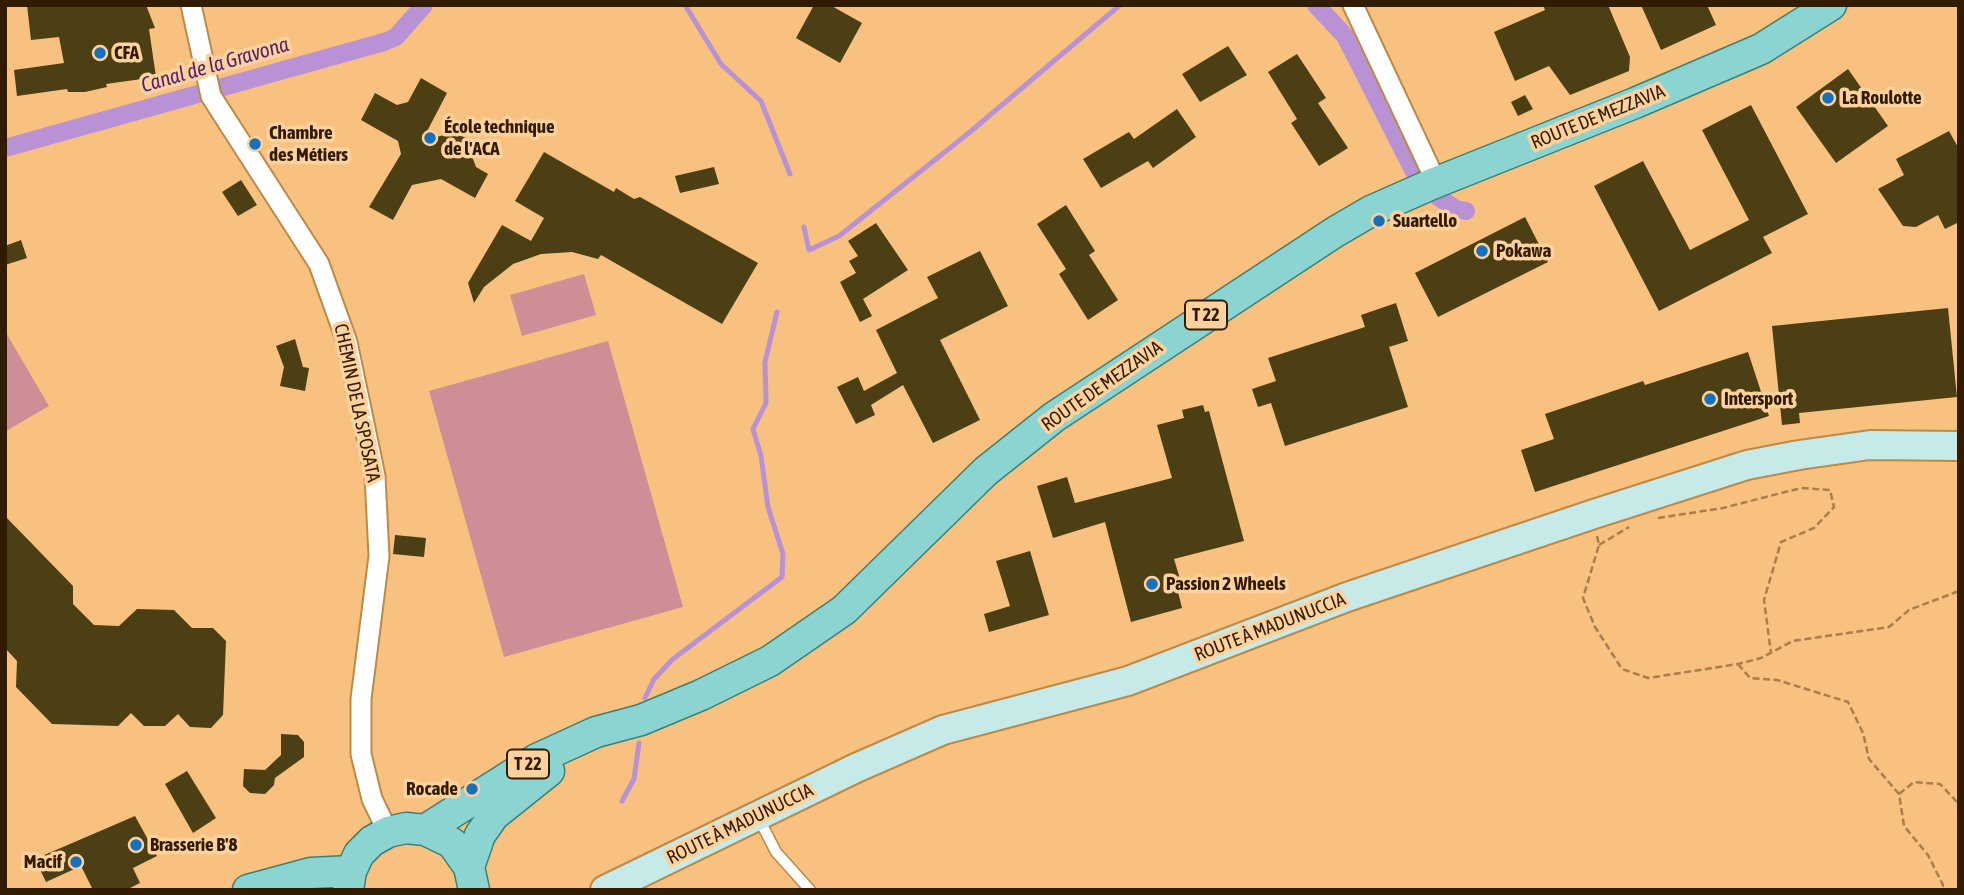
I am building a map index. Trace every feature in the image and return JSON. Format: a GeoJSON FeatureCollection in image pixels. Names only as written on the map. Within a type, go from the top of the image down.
{"type":"FeatureCollection","features":[{"type":"Feature","properties":{"kind":"main road","name":"ROUTE DE MEZZAVIA"},"geometry":{"type":"LineString","coordinates":[[471,878],[480,835],[494,815],[553,769],[641,720],[701,695],[770,661],[844,610],[986,471],[1054,417],[1335,232],[1432,184],[1635,103],[1761,49],[1831,5]]}},
{"type":"Feature","properties":{"kind":"main road","name":"ROUTE À MADUNUCCIA"},"geometry":{"type":"LineString","coordinates":[[605,890],[943,730],[1128,681],[1347,597],[1594,514],[1747,465],[1799,455],[1871,445],[1959,446]]}},
{"type":"Feature","properties":{"kind":"main road","name":"ROUTE DE MEZZAVIA"},"geometry":{"type":"LineString","coordinates":[[425,830],[537,759],[596,732],[641,720]]}},
{"type":"Feature","properties":{"kind":"main road"},"geometry":{"type":"LineString","coordinates":[[248,890],[311,873],[350,880],[359,855],[372,841],[388,832],[406,828],[425,830],[452,843],[471,878]]}},
{"type":"Feature","properties":{"kind":"street","name":"CHEMIN DE LA SPOSATA"},"geometry":{"type":"LineString","coordinates":[[191,5],[209,91],[319,264],[347,342],[376,476],[379,556],[361,699],[361,754],[372,799],[388,832]]}},
{"type":"Feature","properties":{"kind":"street"},"geometry":{"type":"LineString","coordinates":[[1353,5],[1432,173],[1432,184]]}},
{"type":"Feature","properties":{"kind":"lane"},"geometry":{"type":"LineString","coordinates":[[758,816],[776,852],[810,890]]}},
{"type":"Feature","properties":{"kind":"path"},"geometry":{"type":"LineString","coordinates":[[1654,519],[1723,508],[1801,488],[1830,490],[1834,507],[1814,528],[1781,542],[1764,600],[1771,653]]}},
{"type":"Feature","properties":{"kind":"path"},"geometry":{"type":"LineString","coordinates":[[1594,514],[1599,545],[1583,598],[1595,627],[1622,668],[1648,678],[1738,664],[1771,653],[1793,641],[1889,627],[1909,610],[1959,591]]}},
{"type":"Feature","properties":{"kind":"path"},"geometry":{"type":"LineString","coordinates":[[1599,545],[1630,527]]}},
{"type":"Feature","properties":{"kind":"path"},"geometry":{"type":"LineString","coordinates":[[1738,664],[1749,678],[1777,680],[1848,702],[1863,733],[1869,759],[1899,794],[1904,827],[1928,855],[1943,885],[1942,890]]}},
{"type":"Feature","properties":{"kind":"path"},"geometry":{"type":"LineString","coordinates":[[1899,794],[1914,782],[1940,783],[1959,804]]}},
{"type":"Feature","properties":{"kind":"shaded area"},"geometry":{"type":"Polygon","coordinates":[[[584,274],[596,315],[522,336],[510,295],[584,274]]]}},
{"type":"Feature","properties":{"kind":"shaded area"},"geometry":{"type":"Polygon","coordinates":[[[5,331],[49,406],[6,431],[5,431],[5,331]]]}},
{"type":"Feature","properties":{"kind":"shaded area"},"geometry":{"type":"Polygon","coordinates":[[[608,341],[683,607],[504,657],[429,391],[608,341]]]}},
{"type":"Feature","properties":{"kind":"building"},"geometry":{"type":"Polygon","coordinates":[[[27,5],[146,5],[155,28],[149,29],[156,77],[106,84],[107,87],[85,92],[68,92],[67,89],[17,96],[14,70],[64,63],[59,37],[31,40],[27,5]]]}},
{"type":"Feature","properties":{"kind":"building"},"geometry":{"type":"Polygon","coordinates":[[[814,5],[830,5],[862,23],[840,63],[796,38],[814,5]]]}},
{"type":"Feature","properties":{"kind":"building"},"geometry":{"type":"Polygon","coordinates":[[[1543,5],[1608,5],[1630,57],[1629,71],[1570,95],[1549,66],[1515,81],[1494,32],[1545,10],[1543,5]]]}},
{"type":"Feature","properties":{"kind":"building"},"geometry":{"type":"Polygon","coordinates":[[[1641,5],[1707,5],[1716,25],[1661,50],[1641,5]]]}},
{"type":"Feature","properties":{"kind":"building"},"geometry":{"type":"Polygon","coordinates":[[[1228,46],[1247,75],[1200,102],[1182,74],[1228,46]]]}},
{"type":"Feature","properties":{"kind":"building"},"geometry":{"type":"Polygon","coordinates":[[[1297,54],[1326,98],[1318,103],[1348,148],[1319,166],[1291,123],[1297,119],[1268,72],[1297,54]]]}},
{"type":"Feature","properties":{"kind":"building"},"geometry":{"type":"Polygon","coordinates":[[[1848,69],[1888,126],[1836,163],[1796,107],[1848,69]]]}},
{"type":"Feature","properties":{"kind":"building"},"geometry":{"type":"Polygon","coordinates":[[[421,78],[447,93],[422,141],[455,132],[475,143],[470,151],[476,167],[488,174],[475,198],[441,179],[412,185],[393,220],[369,207],[401,154],[398,141],[361,120],[375,93],[397,105],[408,102],[421,78]]]}},
{"type":"Feature","properties":{"kind":"building"},"geometry":{"type":"Polygon","coordinates":[[[1525,95],[1533,109],[1518,116],[1511,102],[1525,95]]]}},
{"type":"Feature","properties":{"kind":"building"},"geometry":{"type":"Polygon","coordinates":[[[1751,105],[1808,214],[1763,237],[1772,253],[1659,311],[1594,186],[1643,161],[1690,250],[1749,220],[1702,130],[1751,105]]]}},
{"type":"Feature","properties":{"kind":"building"},"geometry":{"type":"Polygon","coordinates":[[[1177,109],[1196,137],[1153,168],[1148,161],[1101,188],[1083,159],[1129,132],[1134,139],[1177,109]]]}},
{"type":"Feature","properties":{"kind":"building"},"geometry":{"type":"Polygon","coordinates":[[[1949,131],[1959,149],[1959,222],[1945,229],[1938,215],[1916,227],[1903,226],[1878,189],[1904,175],[1896,159],[1949,131]]]}},
{"type":"Feature","properties":{"kind":"building"},"geometry":{"type":"Polygon","coordinates":[[[544,152],[614,192],[616,188],[634,199],[640,197],[758,263],[722,324],[601,255],[598,259],[572,252],[541,254],[513,264],[484,287],[474,303],[468,283],[502,225],[531,241],[544,218],[515,201],[544,152]]]}},
{"type":"Feature","properties":{"kind":"building"},"geometry":{"type":"Polygon","coordinates":[[[714,167],[719,184],[680,193],[675,176],[714,167]]]}},
{"type":"Feature","properties":{"kind":"building"},"geometry":{"type":"Polygon","coordinates":[[[241,180],[257,205],[238,216],[222,192],[241,180]]]}},
{"type":"Feature","properties":{"kind":"building"},"geometry":{"type":"Polygon","coordinates":[[[1066,205],[1095,251],[1089,255],[1118,300],[1088,320],[1059,274],[1066,269],[1037,224],[1066,205]]]}},
{"type":"Feature","properties":{"kind":"building"},"geometry":{"type":"Polygon","coordinates":[[[1525,217],[1548,262],[1438,317],[1415,273],[1525,217]]]}},
{"type":"Feature","properties":{"kind":"building"},"geometry":{"type":"Polygon","coordinates":[[[876,223],[908,270],[863,299],[872,316],[860,322],[840,282],[856,273],[849,261],[858,256],[848,241],[876,223]]]}},
{"type":"Feature","properties":{"kind":"building"},"geometry":{"type":"Polygon","coordinates":[[[21,240],[27,258],[5,265],[5,246],[21,240]]]}},
{"type":"Feature","properties":{"kind":"building"},"geometry":{"type":"Polygon","coordinates":[[[980,251],[1008,306],[940,340],[980,420],[933,443],[903,385],[871,405],[875,415],[856,424],[837,387],[858,377],[864,391],[897,373],[876,330],[938,298],[927,277],[980,251]]]}},
{"type":"Feature","properties":{"kind":"building"},"geometry":{"type":"Polygon","coordinates":[[[1396,303],[1408,341],[1389,347],[1408,407],[1285,446],[1271,403],[1258,407],[1252,389],[1276,381],[1268,358],[1365,327],[1361,315],[1396,303]]]}},
{"type":"Feature","properties":{"kind":"building"},"geometry":{"type":"Polygon","coordinates":[[[1948,308],[1957,397],[1799,413],[1800,423],[1782,425],[1772,326],[1948,308]]]}},
{"type":"Feature","properties":{"kind":"building"},"geometry":{"type":"Polygon","coordinates":[[[295,339],[303,367],[309,368],[305,391],[280,386],[284,367],[276,346],[295,339]]]}},
{"type":"Feature","properties":{"kind":"building"},"geometry":{"type":"Polygon","coordinates":[[[1748,352],[1769,416],[1535,492],[1521,450],[1554,439],[1545,414],[1643,381],[1645,385],[1748,352]]]}},
{"type":"Feature","properties":{"kind":"building"},"geometry":{"type":"Polygon","coordinates":[[[1203,405],[1205,412],[1209,411],[1244,541],[1174,559],[1180,579],[1175,580],[1182,608],[1131,622],[1105,522],[1053,538],[1037,486],[1067,477],[1075,503],[1172,478],[1157,425],[1184,418],[1182,410],[1203,405]]]}},
{"type":"Feature","properties":{"kind":"building"},"geometry":{"type":"Polygon","coordinates":[[[5,516],[73,586],[73,604],[94,625],[119,626],[137,609],[174,610],[192,628],[213,628],[226,641],[223,715],[211,728],[190,727],[178,714],[165,726],[144,726],[131,713],[118,726],[52,724],[16,687],[17,661],[5,648],[5,516]]]}},
{"type":"Feature","properties":{"kind":"building"},"geometry":{"type":"Polygon","coordinates":[[[395,535],[426,538],[424,557],[393,554],[395,535]]]}},
{"type":"Feature","properties":{"kind":"building"},"geometry":{"type":"Polygon","coordinates":[[[1030,551],[1049,615],[989,632],[984,614],[1010,606],[996,561],[1030,551]]]}},
{"type":"Feature","properties":{"kind":"building"},"geometry":{"type":"Polygon","coordinates":[[[281,734],[298,735],[304,742],[304,757],[275,778],[274,785],[265,794],[250,793],[243,786],[244,769],[265,770],[281,755],[281,734]]]}},
{"type":"Feature","properties":{"kind":"building"},"geometry":{"type":"Polygon","coordinates":[[[187,771],[216,818],[193,833],[165,784],[187,771]]]}},
{"type":"Feature","properties":{"kind":"building"},"geometry":{"type":"Polygon","coordinates":[[[135,816],[157,856],[133,868],[140,883],[126,890],[93,890],[81,866],[46,882],[35,859],[135,816]]]}},
{"type":"Feature","properties":{"kind":"waterway","name":"Canal de la Gravona"},"geometry":{"type":"LineString","coordinates":[[5,148],[384,42],[396,37],[424,5]]}},
{"type":"Feature","properties":{"kind":"waterway"},"geometry":{"type":"LineString","coordinates":[[685,5],[721,64],[761,101],[790,174]]}},
{"type":"Feature","properties":{"kind":"waterway"},"geometry":{"type":"LineString","coordinates":[[804,227],[809,250],[839,236],[970,132],[1120,5]]}},
{"type":"Feature","properties":{"kind":"waterway","name":"Canal de la Gravona"},"geometry":{"type":"LineString","coordinates":[[1316,5],[1345,36],[1413,170]]}},
{"type":"Feature","properties":{"kind":"waterway","name":"Canal de la Gravona"},"geometry":{"type":"LineString","coordinates":[[1438,197],[1456,209],[1466,211]]}},
{"type":"Feature","properties":{"kind":"waterway"},"geometry":{"type":"LineString","coordinates":[[645,698],[654,679],[673,659],[782,577],[783,554],[768,507],[761,456],[753,429],[766,403],[765,362],[777,312]]}},
{"type":"Feature","properties":{"kind":"waterway"},"geometry":{"type":"LineString","coordinates":[[622,801],[634,779],[639,743]]}},
{"type":"Feature","properties":{"kind":"place","name":"CFA"},"geometry":{"type":"Point","coordinates":[100,53]}},
{"type":"Feature","properties":{"kind":"place","name":"La Roulotte"},"geometry":{"type":"Point","coordinates":[1828,98]}},
{"type":"Feature","properties":{"kind":"place","name":"École technique de l'ACA"},"geometry":{"type":"Point","coordinates":[430,138]}},
{"type":"Feature","properties":{"kind":"place","name":"Chambre des Métiers"},"geometry":{"type":"Point","coordinates":[255,144]}},
{"type":"Feature","properties":{"kind":"place","name":"Suartello"},"geometry":{"type":"Point","coordinates":[1379,221]}},
{"type":"Feature","properties":{"kind":"place","name":"Pokawa"},"geometry":{"type":"Point","coordinates":[1482,251]}},
{"type":"Feature","properties":{"kind":"place","name":"Intersport"},"geometry":{"type":"Point","coordinates":[1710,399]}},
{"type":"Feature","properties":{"kind":"place","name":"Passion 2 Wheels"},"geometry":{"type":"Point","coordinates":[1152,584]}},
{"type":"Feature","properties":{"kind":"place","name":"Rocade"},"geometry":{"type":"Point","coordinates":[472,789]}},
{"type":"Feature","properties":{"kind":"place","name":"Brasserie B'8"},"geometry":{"type":"Point","coordinates":[136,845]}},
{"type":"Feature","properties":{"kind":"place","name":"Macif"},"geometry":{"type":"Point","coordinates":[76,862]}}]}
